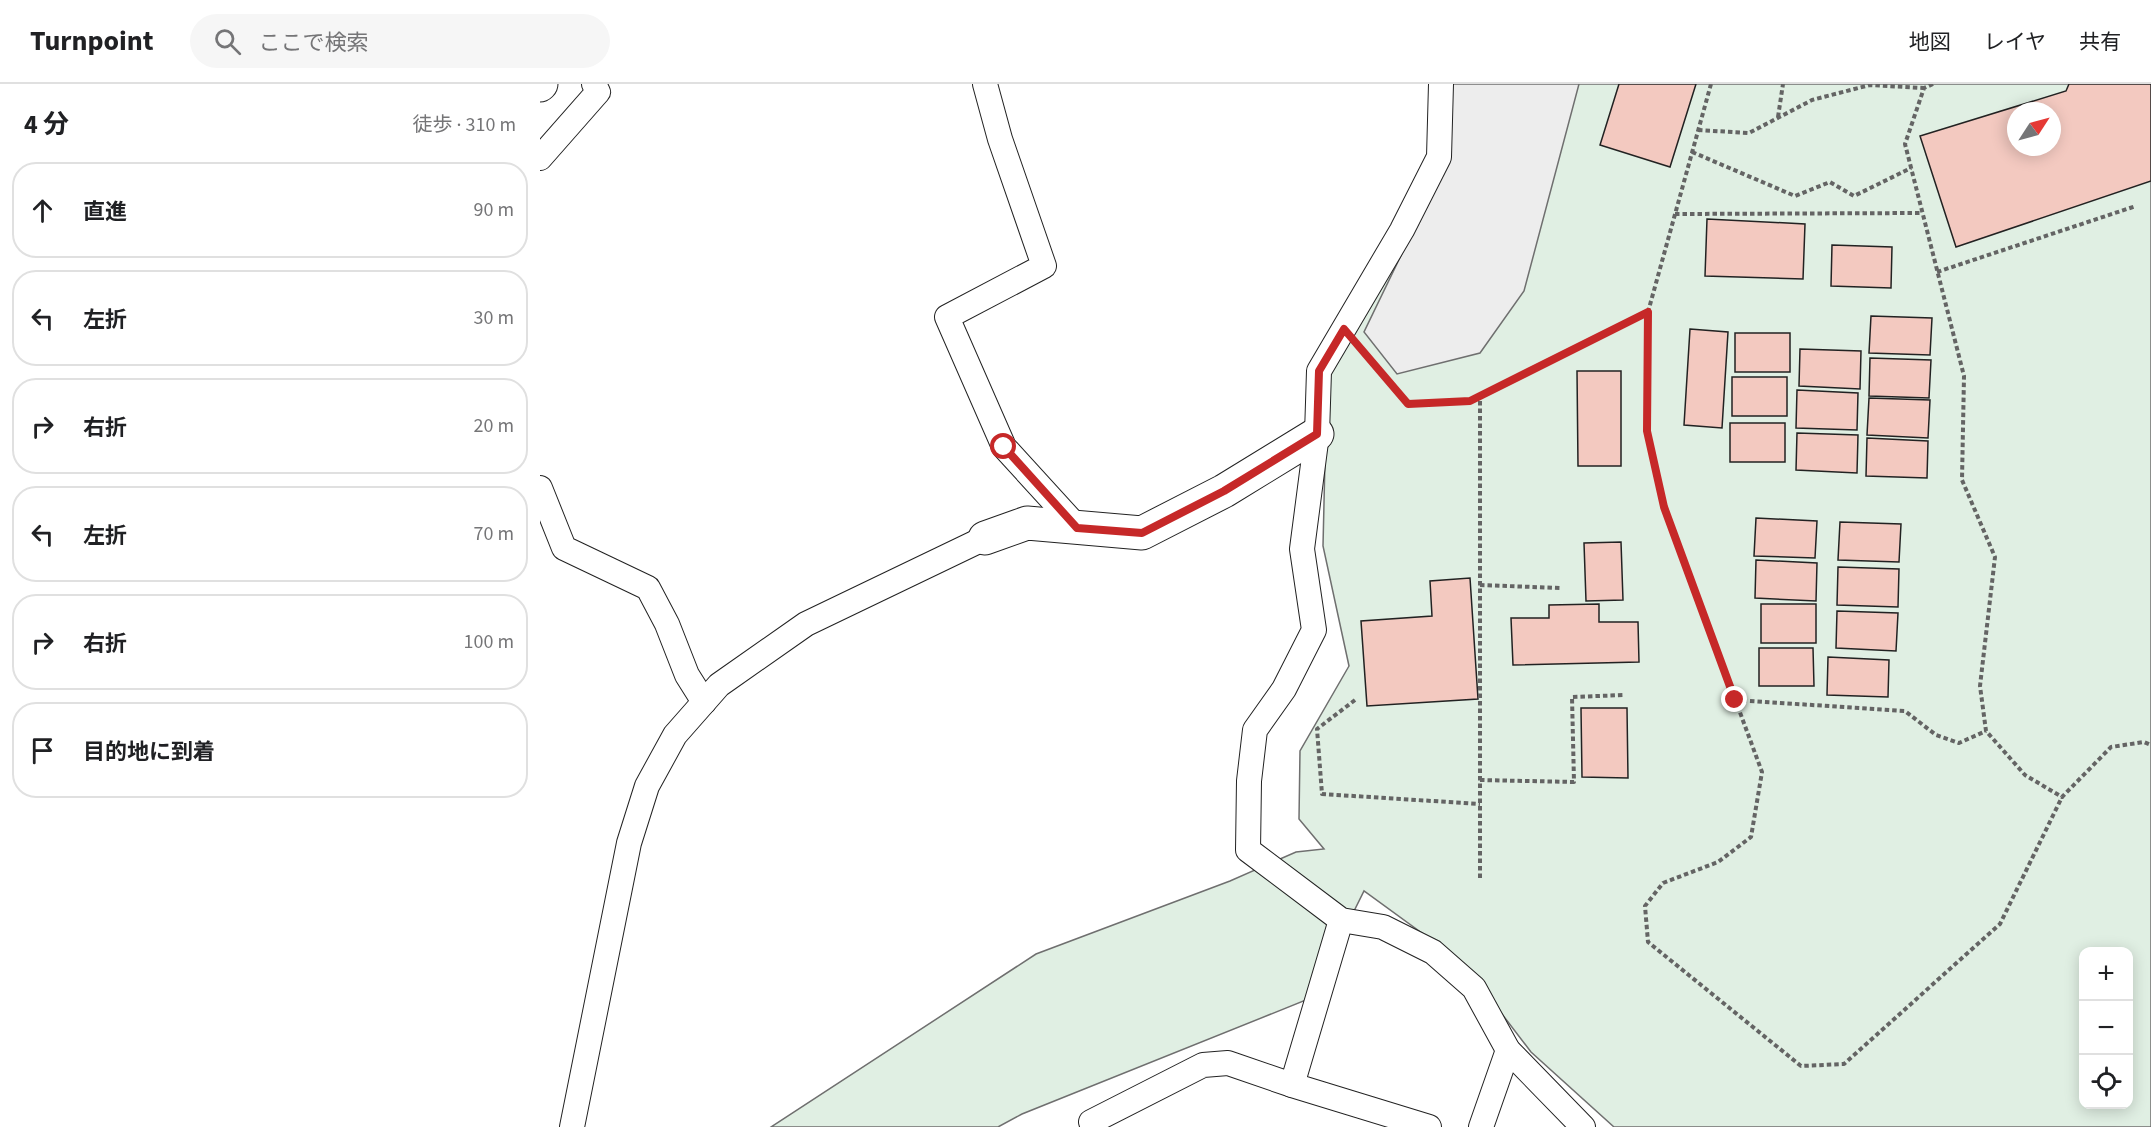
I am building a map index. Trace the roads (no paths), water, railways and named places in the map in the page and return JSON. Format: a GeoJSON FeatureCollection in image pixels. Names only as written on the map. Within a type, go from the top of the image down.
{"type":"FeatureCollection","features":[{"type":"Feature","properties":{"kind":"street"},"geometry":{"type":"LineString","coordinates":[[540,158],[598,92],[594,84]]}},
{"type":"Feature","properties":{"kind":"street"},"geometry":{"type":"LineString","coordinates":[[985,84],[1000,139],[1044,266],[947,317],[1004,447],[1077,528]]}},
{"type":"Feature","properties":{"kind":"street"},"geometry":{"type":"LineString","coordinates":[[1441,84],[1438,157],[1401,230],[1319,371],[1317,434],[1302,549],[1314,630],[1284,688],[1254,730],[1249,781],[1248,850],[1341,920],[1383,927],[1433,952],[1474,988],[1508,1050],[1583,1127]]}},
{"type":"Feature","properties":{"kind":"street"},"geometry":{"type":"LineString","coordinates":[[572,1127],[629,843],[647,786],[675,735],[719,685],[806,624],[985,538],[1027,523],[1142,533],[1224,491],[1317,434]]}},
{"type":"Feature","properties":{"kind":"street"},"geometry":{"type":"LineString","coordinates":[[540,488],[564,548],[648,588],[667,624],[687,675],[704,702]]}},
{"type":"Feature","properties":{"kind":"street"},"geometry":{"type":"LineString","coordinates":[[1293,1085],[1341,920]]}},
{"type":"Feature","properties":{"kind":"street"},"geometry":{"type":"LineString","coordinates":[[1481,1127],[1508,1050]]}},
{"type":"Feature","properties":{"kind":"street"},"geometry":{"type":"LineString","coordinates":[[1091,1122],[1203,1065],[1228,1063],[1429,1127]]}}]}
